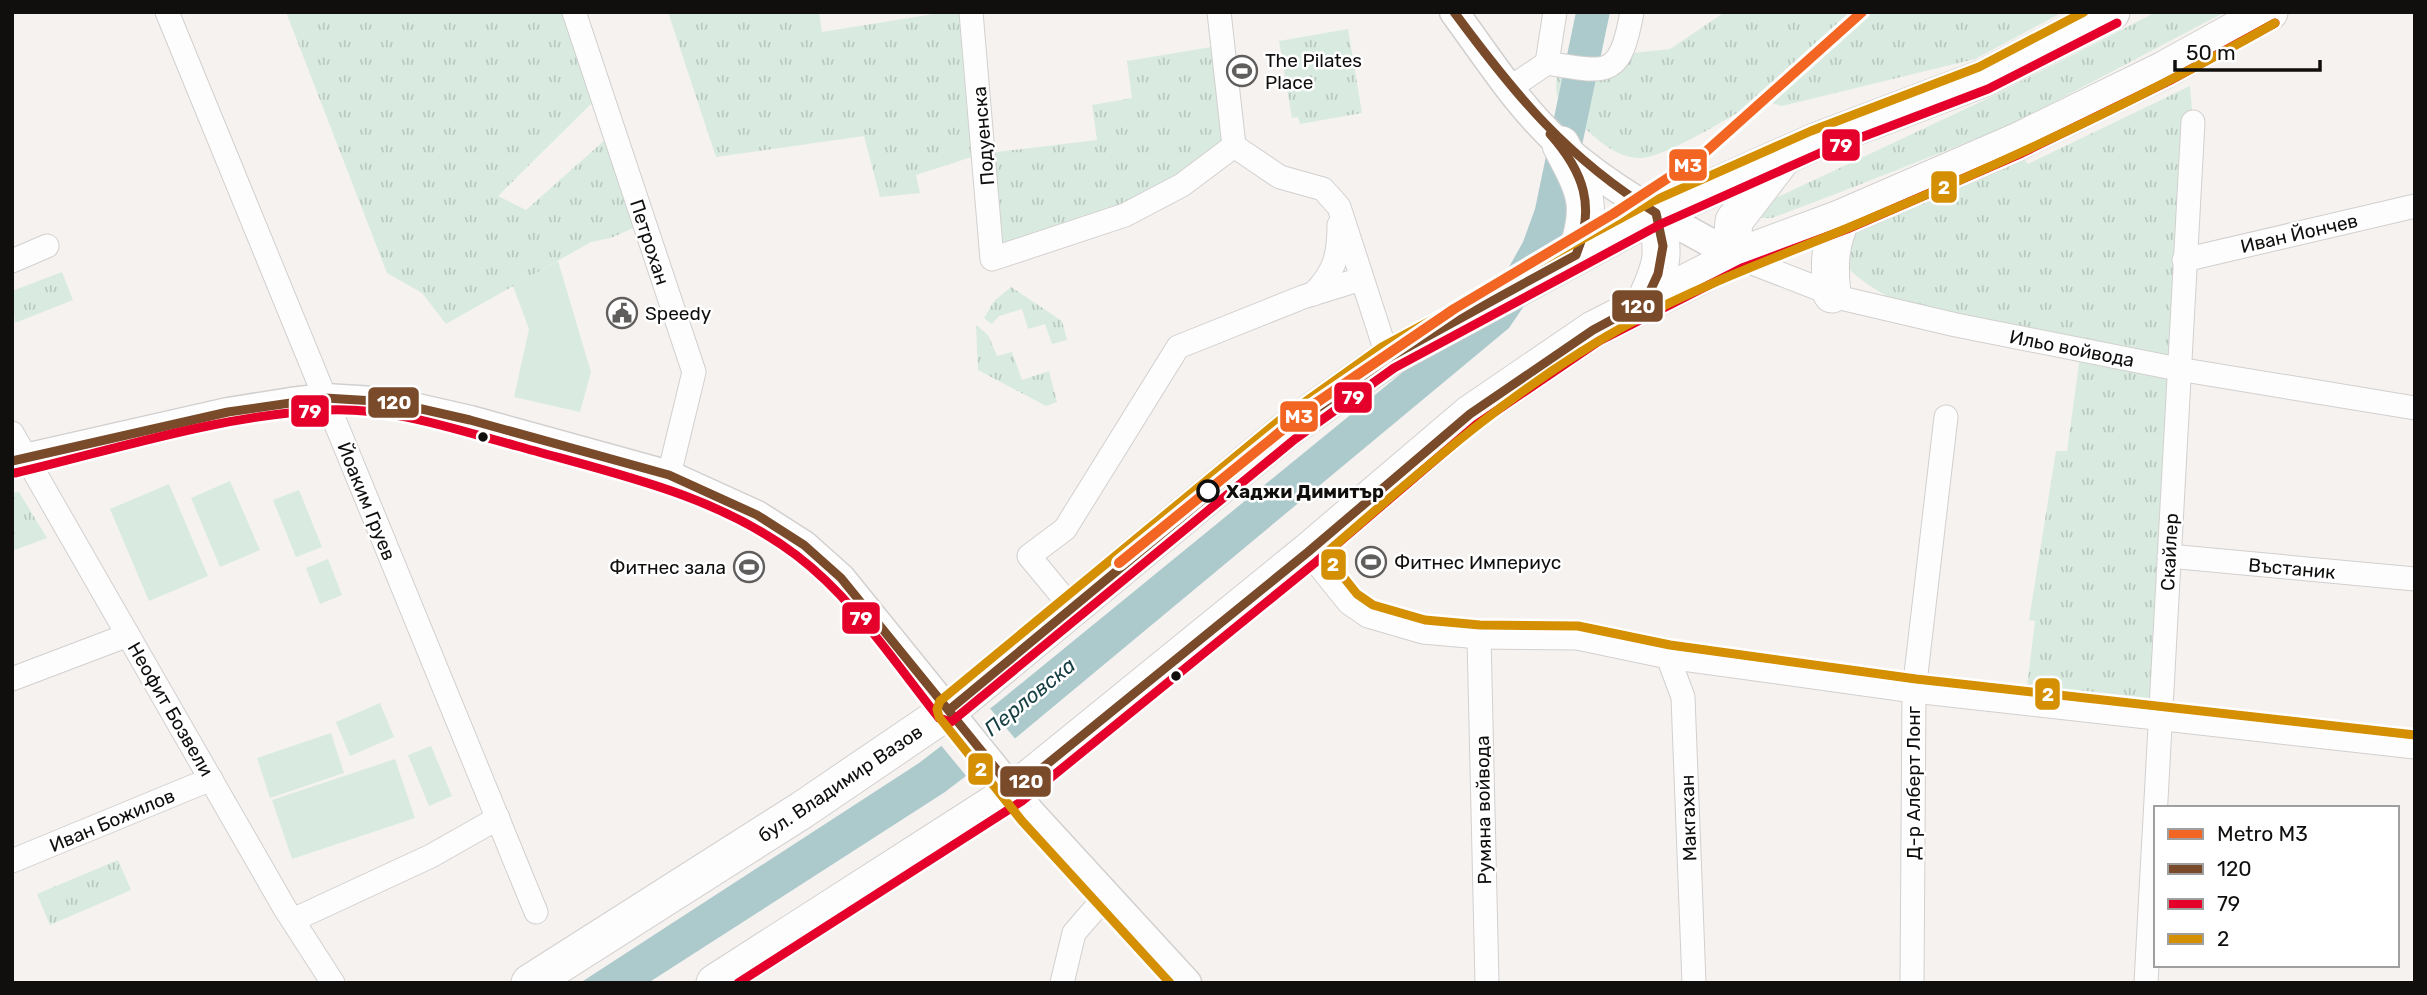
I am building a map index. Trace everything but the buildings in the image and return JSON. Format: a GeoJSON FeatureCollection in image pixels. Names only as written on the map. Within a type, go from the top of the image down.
{"type":"FeatureCollection","features":[{"type":"Feature","properties":{"kind":"main road","name":"бул. Владимир Вазов"},"geometry":{"type":"LineString","coordinates":[[530,983],[802,810],[955,717],[1072,608],[1288,429],[1388,358],[1656,213],[1785,155],[1984,78],[2111,12]]}},
{"type":"Feature","properties":{"kind":"main road"},"geometry":{"type":"LineString","coordinates":[[715,983],[1004,779],[1308,552],[1494,396],[1593,330],[1737,257],[1842,218],[2017,142],[2164,71],[2269,12]]}},
{"type":"Feature","properties":{"kind":"main road"},"geometry":{"type":"LineString","coordinates":[[1561,145],[1585,198],[1587,221],[1576,255]]}},
{"type":"Feature","properties":{"kind":"main road"},"geometry":{"type":"LineString","coordinates":[[1737,257],[1734,220],[1785,155]]}},
{"type":"Feature","properties":{"kind":"main road"},"geometry":{"type":"LineString","coordinates":[[1645,302],[1658,274],[1663,247],[1656,213]]}},
{"type":"Feature","properties":{"kind":"main road"},"geometry":{"type":"LineString","coordinates":[[1832,294],[1829,267],[1832,239],[1842,218]]}},
{"type":"Feature","properties":{"kind":"street","name":"Йоаким Груев"},"geometry":{"type":"LineString","coordinates":[[167,12],[536,912]]}},
{"type":"Feature","properties":{"kind":"street","name":"Петрохан"},"geometry":{"type":"LineString","coordinates":[[573,12],[694,372],[669,475]]}},
{"type":"Feature","properties":{"kind":"street","name":"Подуенска"},"geometry":{"type":"LineString","coordinates":[[971,12],[992,259],[1125,215],[1182,185],[1234,146]]}},
{"type":"Feature","properties":{"kind":"street"},"geometry":{"type":"LineString","coordinates":[[1219,12],[1234,146],[1280,177],[1323,189],[1339,208],[1388,358]]}},
{"type":"Feature","properties":{"kind":"street"},"geometry":{"type":"LineString","coordinates":[[1454,12],[1510,88],[1561,145],[1622,194],[1737,257]]}},
{"type":"Feature","properties":{"kind":"street"},"geometry":{"type":"LineString","coordinates":[[1547,63],[1555,12]]}},
{"type":"Feature","properties":{"kind":"street"},"geometry":{"type":"LineString","coordinates":[[1510,88],[1547,63],[1592,71],[1608,68],[1620,58],[1626,44],[1632,12]]}},
{"type":"Feature","properties":{"kind":"street","name":"Скайлер"},"geometry":{"type":"LineString","coordinates":[[2155,806],[2193,122]]}},
{"type":"Feature","properties":{"kind":"street","name":"Иван Йончев"},"geometry":{"type":"LineString","coordinates":[[2184,260],[2415,206]]}},
{"type":"Feature","properties":{"kind":"street"},"geometry":{"type":"LineString","coordinates":[[1313,294],[1328,279],[1337,263],[1339,208]]}},
{"type":"Feature","properties":{"kind":"street"},"geometry":{"type":"LineString","coordinates":[[12,261],[47,246]]}},
{"type":"Feature","properties":{"kind":"street","name":"Ильо войвода"},"geometry":{"type":"LineString","coordinates":[[1737,257],[1832,294],[1956,325],[2178,369],[2415,408]]}},
{"type":"Feature","properties":{"kind":"street"},"geometry":{"type":"LineString","coordinates":[[1072,608],[1028,556],[1065,529],[1178,347],[1313,294],[1361,279]]}},
{"type":"Feature","properties":{"kind":"street"},"geometry":{"type":"LineString","coordinates":[[19,459],[228,412],[325,398],[391,402],[470,420],[669,475],[757,515],[804,545],[841,578],[1004,779],[1106,897],[1187,983]]}},
{"type":"Feature","properties":{"kind":"street","name":"Д-р Алберт Лонг"},"geometry":{"type":"LineString","coordinates":[[1912,983],[1914,691],[1945,417]]}},
{"type":"Feature","properties":{"kind":"street","name":"Неофит Бозвели"},"geometry":{"type":"LineString","coordinates":[[12,433],[19,459],[128,635],[293,920],[333,983]]}},
{"type":"Feature","properties":{"kind":"street"},"geometry":{"type":"LineString","coordinates":[[1308,552],[1349,603],[1368,616],[1423,632],[1479,637],[1577,638],[1668,657],[1914,691],[2414,743]]}},
{"type":"Feature","properties":{"kind":"street","name":"Въстаник"},"geometry":{"type":"LineString","coordinates":[[2169,556],[2415,579]]}},
{"type":"Feature","properties":{"kind":"street"},"geometry":{"type":"LineString","coordinates":[[12,679],[128,635]]}},
{"type":"Feature","properties":{"kind":"street","name":"Румяна войвода"},"geometry":{"type":"LineString","coordinates":[[1479,637],[1487,983]]}},
{"type":"Feature","properties":{"kind":"street","name":"Макгахан"},"geometry":{"type":"LineString","coordinates":[[1668,657],[1683,697],[1694,983]]}},
{"type":"Feature","properties":{"kind":"street","name":"Иван Божилов"},"geometry":{"type":"LineString","coordinates":[[12,861],[211,779]]}},
{"type":"Feature","properties":{"kind":"street"},"geometry":{"type":"LineString","coordinates":[[293,920],[431,856],[498,818]]}},
{"type":"Feature","properties":{"kind":"street","name":"Скайлер"},"geometry":{"type":"LineString","coordinates":[[2146,983],[2154,832]]}},
{"type":"Feature","properties":{"kind":"street"},"geometry":{"type":"LineString","coordinates":[[1062,983],[1074,933],[1106,897]]}},
{"type":"Feature","properties":{"kind":"green space"},"geometry":{"type":"Polygon","coordinates":[[[286,12],[574,12],[601,94],[498,196],[526,210],[614,132],[644,223],[611,238],[591,242],[446,324],[422,293],[387,273],[286,12]]]}},
{"type":"Feature","properties":{"kind":"green space"},"geometry":{"type":"Polygon","coordinates":[[[668,12],[819,12],[822,32],[946,12],[972,12],[988,153],[1097,140],[1092,105],[1132,98],[1127,61],[1223,45],[1234,146],[1182,185],[992,259],[984,153],[916,175],[920,193],[880,197],[864,136],[716,157],[668,12]]]}},
{"type":"Feature","properties":{"kind":"green space"},"geometry":{"type":"Polygon","coordinates":[[[1725,12],[2063,12],[1975,59],[1782,106],[1760,100],[1682,144],[1651,156],[1631,157],[1615,151],[1599,141],[1568,113],[1560,102],[1556,91],[1557,75],[1632,53],[1670,49],[1725,12]]]}},
{"type":"Feature","properties":{"kind":"green space"},"geometry":{"type":"Polygon","coordinates":[[[2156,12],[2225,12],[2009,126],[1772,218],[1755,218],[1763,204],[1993,96],[2156,12]]]}},
{"type":"Feature","properties":{"kind":"green space"},"geometry":{"type":"Polygon","coordinates":[[[1348,29],[1362,113],[1300,124],[1298,117],[1292,118],[1279,41],[1348,29]]]}},
{"type":"Feature","properties":{"kind":"green space"},"geometry":{"type":"Polygon","coordinates":[[[2190,86],[2193,122],[2160,718],[2025,703],[2035,621],[2029,620],[2056,451],[2067,451],[2081,349],[2019,338],[1951,322],[1919,311],[1888,297],[1861,280],[1839,259],[1848,231],[2024,159],[2028,164],[2190,86]]]}},
{"type":"Feature","properties":{"kind":"green space"},"geometry":{"type":"Polygon","coordinates":[[[558,261],[591,372],[580,412],[514,397],[529,329],[513,286],[558,261]]]}},
{"type":"Feature","properties":{"kind":"green space"},"geometry":{"type":"Polygon","coordinates":[[[62,272],[73,300],[15,323],[12,291],[62,272]]]}},
{"type":"Feature","properties":{"kind":"green space"},"geometry":{"type":"Polygon","coordinates":[[[1011,287],[1062,321],[1067,340],[1052,344],[1045,324],[1028,329],[1022,309],[999,316],[992,324],[984,318],[994,301],[1011,287]]]}},
{"type":"Feature","properties":{"kind":"green space"},"geometry":{"type":"Polygon","coordinates":[[[976,325],[988,335],[997,356],[1012,352],[1022,380],[1049,371],[1057,402],[1046,406],[978,370],[976,325]]]}},
{"type":"Feature","properties":{"kind":"green space"},"geometry":{"type":"Polygon","coordinates":[[[230,481],[260,550],[220,567],[191,498],[230,481]]]}},
{"type":"Feature","properties":{"kind":"green space"},"geometry":{"type":"Polygon","coordinates":[[[169,484],[208,576],[149,601],[110,509],[169,484]]]}},
{"type":"Feature","properties":{"kind":"green space"},"geometry":{"type":"Polygon","coordinates":[[[299,490],[322,547],[296,557],[273,500],[299,490]]]}},
{"type":"Feature","properties":{"kind":"green space"},"geometry":{"type":"Polygon","coordinates":[[[19,492],[47,538],[12,551],[12,493],[19,492]]]}},
{"type":"Feature","properties":{"kind":"green space"},"geometry":{"type":"Polygon","coordinates":[[[328,559],[342,595],[320,604],[306,568],[328,559]]]}},
{"type":"Feature","properties":{"kind":"green space"},"geometry":{"type":"Polygon","coordinates":[[[380,703],[394,737],[350,756],[336,722],[380,703]]]}},
{"type":"Feature","properties":{"kind":"green space"},"geometry":{"type":"Polygon","coordinates":[[[331,733],[344,773],[270,798],[257,758],[331,733]]]}},
{"type":"Feature","properties":{"kind":"green space"},"geometry":{"type":"Polygon","coordinates":[[[431,746],[452,796],[429,806],[408,755],[431,746]]]}},
{"type":"Feature","properties":{"kind":"green space"},"geometry":{"type":"Polygon","coordinates":[[[395,759],[415,818],[292,859],[272,800],[395,759]]]}},
{"type":"Feature","properties":{"kind":"green space"},"geometry":{"type":"Polygon","coordinates":[[[118,860],[131,890],[50,925],[37,894],[118,860]]]}},
{"type":"Feature","properties":{"kind":"water","name":"Перловска"},"geometry":{"type":"Polygon","coordinates":[[[1576,12],[1610,12],[1563,236],[1541,281],[1509,328],[1018,736],[945,792],[648,983],[580,983],[919,763],[996,704],[1490,301],[1523,242],[1535,209],[1576,12]]]}},
{"type":"Feature","properties":{"kind":"pier"},"geometry":{"type":"Polygon","coordinates":[[[988,706],[1017,741],[968,778],[939,743],[988,706]]]}},
{"type":"Feature","properties":{"kind":"metro line","name":"M3"},"geometry":{"type":"LineString","coordinates":[[1119,563],[1313,405],[1454,309],[1613,214],[1700,157],[1862,12]]}},
{"type":"Feature","properties":{"kind":"transit line","name":"120"},"geometry":{"type":"LineString","coordinates":[[12,461],[228,412],[325,398],[391,402],[470,420],[669,475],[757,515],[804,545],[841,578],[1014,791],[1308,552],[1470,414],[1593,330],[1645,302],[1658,274],[1663,246],[1656,213],[1624,192],[1569,147],[1521,98],[1454,12]]}},
{"type":"Feature","properties":{"kind":"transit line","name":"2"},"geometry":{"type":"LineString","coordinates":[[1170,983],[1022,821],[939,717],[937,709],[940,701],[1280,420],[1382,347],[1651,202],[1811,131],[1979,67],[2084,12]]}},
{"type":"Feature","properties":{"kind":"transit line","name":"79"},"geometry":{"type":"LineString","coordinates":[[15,473],[169,434],[287,413],[351,410],[446,426],[662,488],[732,516],[765,534],[796,555],[836,591],[855,611],[939,718],[951,722],[1295,439],[1394,368],[1661,224],[1820,153],[1988,89],[2117,23]]}},
{"type":"Feature","properties":{"kind":"transit line","name":"79"},"geometry":{"type":"LineString","coordinates":[[738,983],[1022,801],[1316,562],[1477,424],[1599,341],[1742,268],[1847,229],[2022,153],[2169,81],[2275,23]]}},
{"type":"Feature","properties":{"kind":"transit line","name":"2"},"geometry":{"type":"LineString","coordinates":[[2275,23],[2128,102],[2028,150],[1721,280],[1632,322],[1550,372],[1472,429],[1325,554],[1357,594],[1373,605],[1425,620],[1480,625],[1578,626],[1670,645],[1916,679],[2415,735]]}},
{"type":"Feature","properties":{"kind":"transit line","name":"120"},"geometry":{"type":"LineString","coordinates":[[949,710],[1288,429],[1388,358],[1576,255],[1585,221],[1583,191],[1571,162],[1550,134]]}},
{"type":"Feature","properties":{"kind":"place","name":"The Pilates Place"},"geometry":{"type":"Point","coordinates":[1242,71]}},
{"type":"Feature","properties":{"kind":"place","name":"Speedy"},"geometry":{"type":"Point","coordinates":[622,313]}},
{"type":"Feature","properties":{"kind":"place","name":"Хаджи Димитър"},"geometry":{"type":"Point","coordinates":[1208,491]}},
{"type":"Feature","properties":{"kind":"place","name":"Фитнес Империус"},"geometry":{"type":"Point","coordinates":[1371,562]}},
{"type":"Feature","properties":{"kind":"place","name":"Фитнес зала"},"geometry":{"type":"Point","coordinates":[749,567]}}]}
